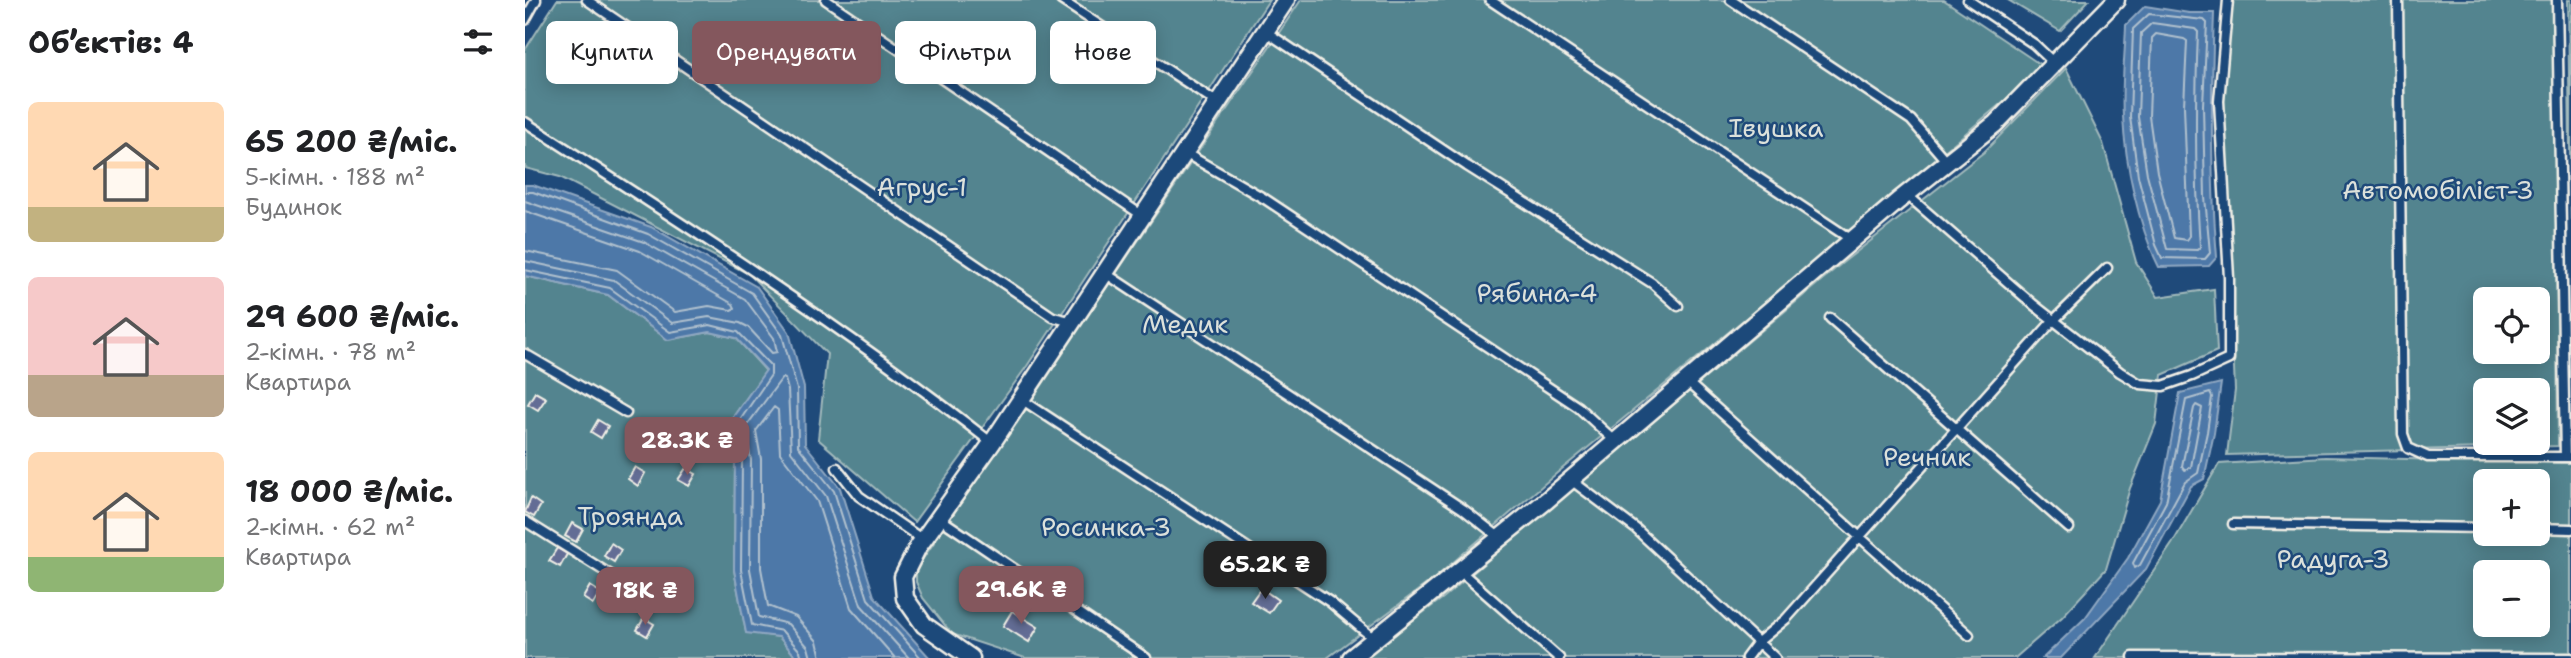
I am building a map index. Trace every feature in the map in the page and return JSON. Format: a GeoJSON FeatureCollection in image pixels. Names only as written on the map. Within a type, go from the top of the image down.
{"type":"FeatureCollection","features":[{"type":"Feature","properties":{"kind":"street"},"geometry":{"type":"LineString","coordinates":[[971,658],[925,625],[905,598],[903,577],[923,540],[992,443],[1286,0]]}},
{"type":"Feature","properties":{"kind":"street"},"geometry":{"type":"LineString","coordinates":[[1351,658],[1571,480],[1906,194],[1995,124],[2116,0]]}},
{"type":"Feature","properties":{"kind":"lane"},"geometry":{"type":"LineString","coordinates":[[525,19],[536,0]]}},
{"type":"Feature","properties":{"kind":"lane"},"geometry":{"type":"LineString","coordinates":[[587,0],[1053,317],[1073,322]]}},
{"type":"Feature","properties":{"kind":"lane"},"geometry":{"type":"LineString","coordinates":[[826,0],[1143,216]]}},
{"type":"Feature","properties":{"kind":"lane"},"geometry":{"type":"LineString","coordinates":[[1061,0],[1218,103]]}},
{"type":"Feature","properties":{"kind":"lane"},"geometry":{"type":"LineString","coordinates":[[1490,0],[1852,240]]}},
{"type":"Feature","properties":{"kind":"lane"},"geometry":{"type":"LineString","coordinates":[[1731,0],[1911,120],[1947,162]]}},
{"type":"Feature","properties":{"kind":"lane"},"geometry":{"type":"LineString","coordinates":[[1968,0],[2034,44],[2055,64]]}},
{"type":"Feature","properties":{"kind":"lane"},"geometry":{"type":"LineString","coordinates":[[1906,194],[2054,320],[2120,372],[2140,384],[2163,386],[2229,359],[2229,278],[2219,101],[2228,0]]}},
{"type":"Feature","properties":{"kind":"lane"},"geometry":{"type":"LineString","coordinates":[[2398,0],[2403,434],[2408,448],[2428,457],[2568,457],[2557,0]]}},
{"type":"Feature","properties":{"kind":"lane"},"geometry":{"type":"LineString","coordinates":[[1265,32],[1467,166],[1652,283],[1678,306]]}},
{"type":"Feature","properties":{"kind":"lane"},"geometry":{"type":"LineString","coordinates":[[525,122],[766,281],[930,394],[992,443]]}},
{"type":"Feature","properties":{"kind":"lane"},"geometry":{"type":"LineString","coordinates":[[1185,153],[1265,199],[1578,407],[1616,442]]}},
{"type":"Feature","properties":{"kind":"lane"},"geometry":{"type":"LineString","coordinates":[[1746,658],[1758,642],[1786,619],[2054,320],[2107,268]]}},
{"type":"Feature","properties":{"kind":"lane"},"geometry":{"type":"LineString","coordinates":[[1105,273],[1463,509],[1500,538]]}},
{"type":"Feature","properties":{"kind":"lane"},"geometry":{"type":"LineString","coordinates":[[1830,318],[2069,528]]}},
{"type":"Feature","properties":{"kind":"lane"},"geometry":{"type":"LineString","coordinates":[[525,354],[626,413]]}},
{"type":"Feature","properties":{"kind":"lane"},"geometry":{"type":"LineString","coordinates":[[1686,381],[1969,635]]}},
{"type":"Feature","properties":{"kind":"lane"},"geometry":{"type":"LineString","coordinates":[[1021,399],[1330,602],[1374,639]]}},
{"type":"Feature","properties":{"kind":"lane"},"geometry":{"type":"LineString","coordinates":[[837,468],[859,496],[923,540]]}},
{"type":"Feature","properties":{"kind":"lane"},"geometry":{"type":"LineString","coordinates":[[1571,480],[1636,529],[1775,658]]}},
{"type":"Feature","properties":{"kind":"lane"},"geometry":{"type":"LineString","coordinates":[[939,518],[1146,658]]}},
{"type":"Feature","properties":{"kind":"lane"},"geometry":{"type":"LineString","coordinates":[[525,521],[657,604]]}},
{"type":"Feature","properties":{"kind":"lane"},"geometry":{"type":"LineString","coordinates":[[2233,524],[2473,528]]}},
{"type":"Feature","properties":{"kind":"lane"},"geometry":{"type":"LineString","coordinates":[[2550,528],[2571,528]]}},
{"type":"Feature","properties":{"kind":"lane"},"geometry":{"type":"LineString","coordinates":[[1460,571],[1559,658]]}},
{"type":"Feature","properties":{"kind":"lane"},"geometry":{"type":"LineString","coordinates":[[2133,657],[2571,658]]}},
{"type":"Feature","properties":{"kind":"green space","name":"Агрус-1"},"geometry":{"type":"Polygon","coordinates":[[[557,0],[1269,0],[1027,366],[914,522],[818,439],[827,354],[749,274],[560,177],[525,168],[525,50],[557,0]]]}},
{"type":"Feature","properties":{"kind":"green space"},"geometry":{"type":"Polygon","coordinates":[[[1301,0],[1944,0],[2044,67],[1436,577],[1327,658],[1025,658],[952,634],[923,598],[916,582],[916,569],[1301,0]]]}},
{"type":"Feature","properties":{"kind":"green space"},"geometry":{"type":"Polygon","coordinates":[[[2008,0],[2089,0],[2060,31],[2008,0]]]}},
{"type":"Feature","properties":{"kind":"green space","name":"Автомобіліст-3"},"geometry":{"type":"Polygon","coordinates":[[[2230,0],[2554,0],[2558,446],[2550,446],[2550,378],[2473,378],[2473,448],[2227,455],[2235,390],[2222,99],[2230,0]]]}},
{"type":"Feature","properties":{"kind":"green space"},"geometry":{"type":"Polygon","coordinates":[[[2568,0],[2571,0],[2571,220],[2568,0]]]}},
{"type":"Feature","properties":{"kind":"green space","name":"Речник"},"geometry":{"type":"Polygon","coordinates":[[[2066,68],[2103,143],[2136,262],[2158,297],[2214,289],[2217,351],[2162,375],[2156,424],[2130,488],[2106,569],[2062,617],[2015,658],[1362,658],[1443,598],[1841,264],[1984,152],[2066,68]]]}},
{"type":"Feature","properties":{"kind":"green space","name":"Троянда"},"geometry":{"type":"Polygon","coordinates":[[[525,276],[608,295],[668,340],[710,332],[736,338],[766,371],[728,424],[735,461],[734,570],[746,632],[779,637],[797,658],[525,658],[525,276]]]}},
{"type":"Feature","properties":{"kind":"green space","name":"Радуга-3"},"geometry":{"type":"Polygon","coordinates":[[[2325,457],[2571,463],[2571,658],[2095,658],[2172,544],[2219,464],[2325,457]]]}},
{"type":"Feature","properties":{"kind":"water"},"geometry":{"type":"Polygon","coordinates":[[[2145,6],[2189,13],[2214,13],[2212,135],[2217,257],[2209,266],[2159,267],[2134,193],[2123,116],[2126,25],[2145,6]]]}},
{"type":"Feature","properties":{"kind":"water"},"geometry":{"type":"Polygon","coordinates":[[[525,185],[533,185],[651,227],[757,287],[789,332],[804,388],[805,444],[840,488],[874,596],[930,658],[797,658],[779,637],[746,633],[734,570],[735,461],[728,424],[766,370],[736,338],[710,332],[668,340],[608,295],[525,276],[525,185]]]}},
{"type":"Feature","properties":{"kind":"water"},"geometry":{"type":"Polygon","coordinates":[[[2221,383],[2204,479],[2191,486],[2146,569],[2061,658],[2043,658],[2085,618],[2128,558],[2160,500],[2180,393],[2221,383]]]}},
{"type":"Feature","properties":{"kind":"building"},"geometry":{"type":"Polygon","coordinates":[[[535,392],[546,398],[538,410],[528,404],[535,392]]]}},
{"type":"Feature","properties":{"kind":"building"},"geometry":{"type":"Polygon","coordinates":[[[598,420],[608,426],[601,438],[591,432],[598,420]]]}},
{"type":"Feature","properties":{"kind":"building"},"geometry":{"type":"Polygon","coordinates":[[[635,467],[645,473],[638,486],[628,479],[635,467]]]}},
{"type":"Feature","properties":{"kind":"building"},"geometry":{"type":"Polygon","coordinates":[[[686,468],[696,474],[689,486],[678,480],[686,468]]]}},
{"type":"Feature","properties":{"kind":"building"},"geometry":{"type":"Polygon","coordinates":[[[531,498],[541,505],[534,517],[525,512],[531,498]]]}},
{"type":"Feature","properties":{"kind":"building"},"geometry":{"type":"Polygon","coordinates":[[[572,523],[583,529],[576,542],[565,536],[572,523]]]}},
{"type":"Feature","properties":{"kind":"building"},"geometry":{"type":"Polygon","coordinates":[[[611,543],[621,550],[614,562],[604,556],[611,543]]]}},
{"type":"Feature","properties":{"kind":"building"},"geometry":{"type":"Polygon","coordinates":[[[557,548],[567,554],[560,567],[549,561],[557,548]]]}},
{"type":"Feature","properties":{"kind":"building"},"geometry":{"type":"Polygon","coordinates":[[[656,579],[667,585],[660,597],[649,591],[656,579]]]}},
{"type":"Feature","properties":{"kind":"building"},"geometry":{"type":"Polygon","coordinates":[[[590,586],[600,592],[593,604],[583,598],[590,586]]]}},
{"type":"Feature","properties":{"kind":"building"},"geometry":{"type":"Polygon","coordinates":[[[1261,588],[1278,600],[1269,613],[1251,602],[1261,588]]]}},
{"type":"Feature","properties":{"kind":"building"},"geometry":{"type":"Polygon","coordinates":[[[1012,611],[1038,627],[1029,642],[1003,626],[1012,611]]]}},
{"type":"Feature","properties":{"kind":"building"},"geometry":{"type":"Polygon","coordinates":[[[644,618],[654,624],[647,636],[637,630],[644,618]]]}},
{"type":"Feature","properties":{"kind":"park label","name":"Івушка"},"geometry":{"type":"Point","coordinates":[1776,127]}},
{"type":"Feature","properties":{"kind":"park label","name":"Рябина-4"},"geometry":{"type":"Point","coordinates":[1537,292]}},
{"type":"Feature","properties":{"kind":"park label","name":"Медик"},"geometry":{"type":"Point","coordinates":[1185,323]}},
{"type":"Feature","properties":{"kind":"park label","name":"Росинка-3"},"geometry":{"type":"Point","coordinates":[1106,526]}}]}
